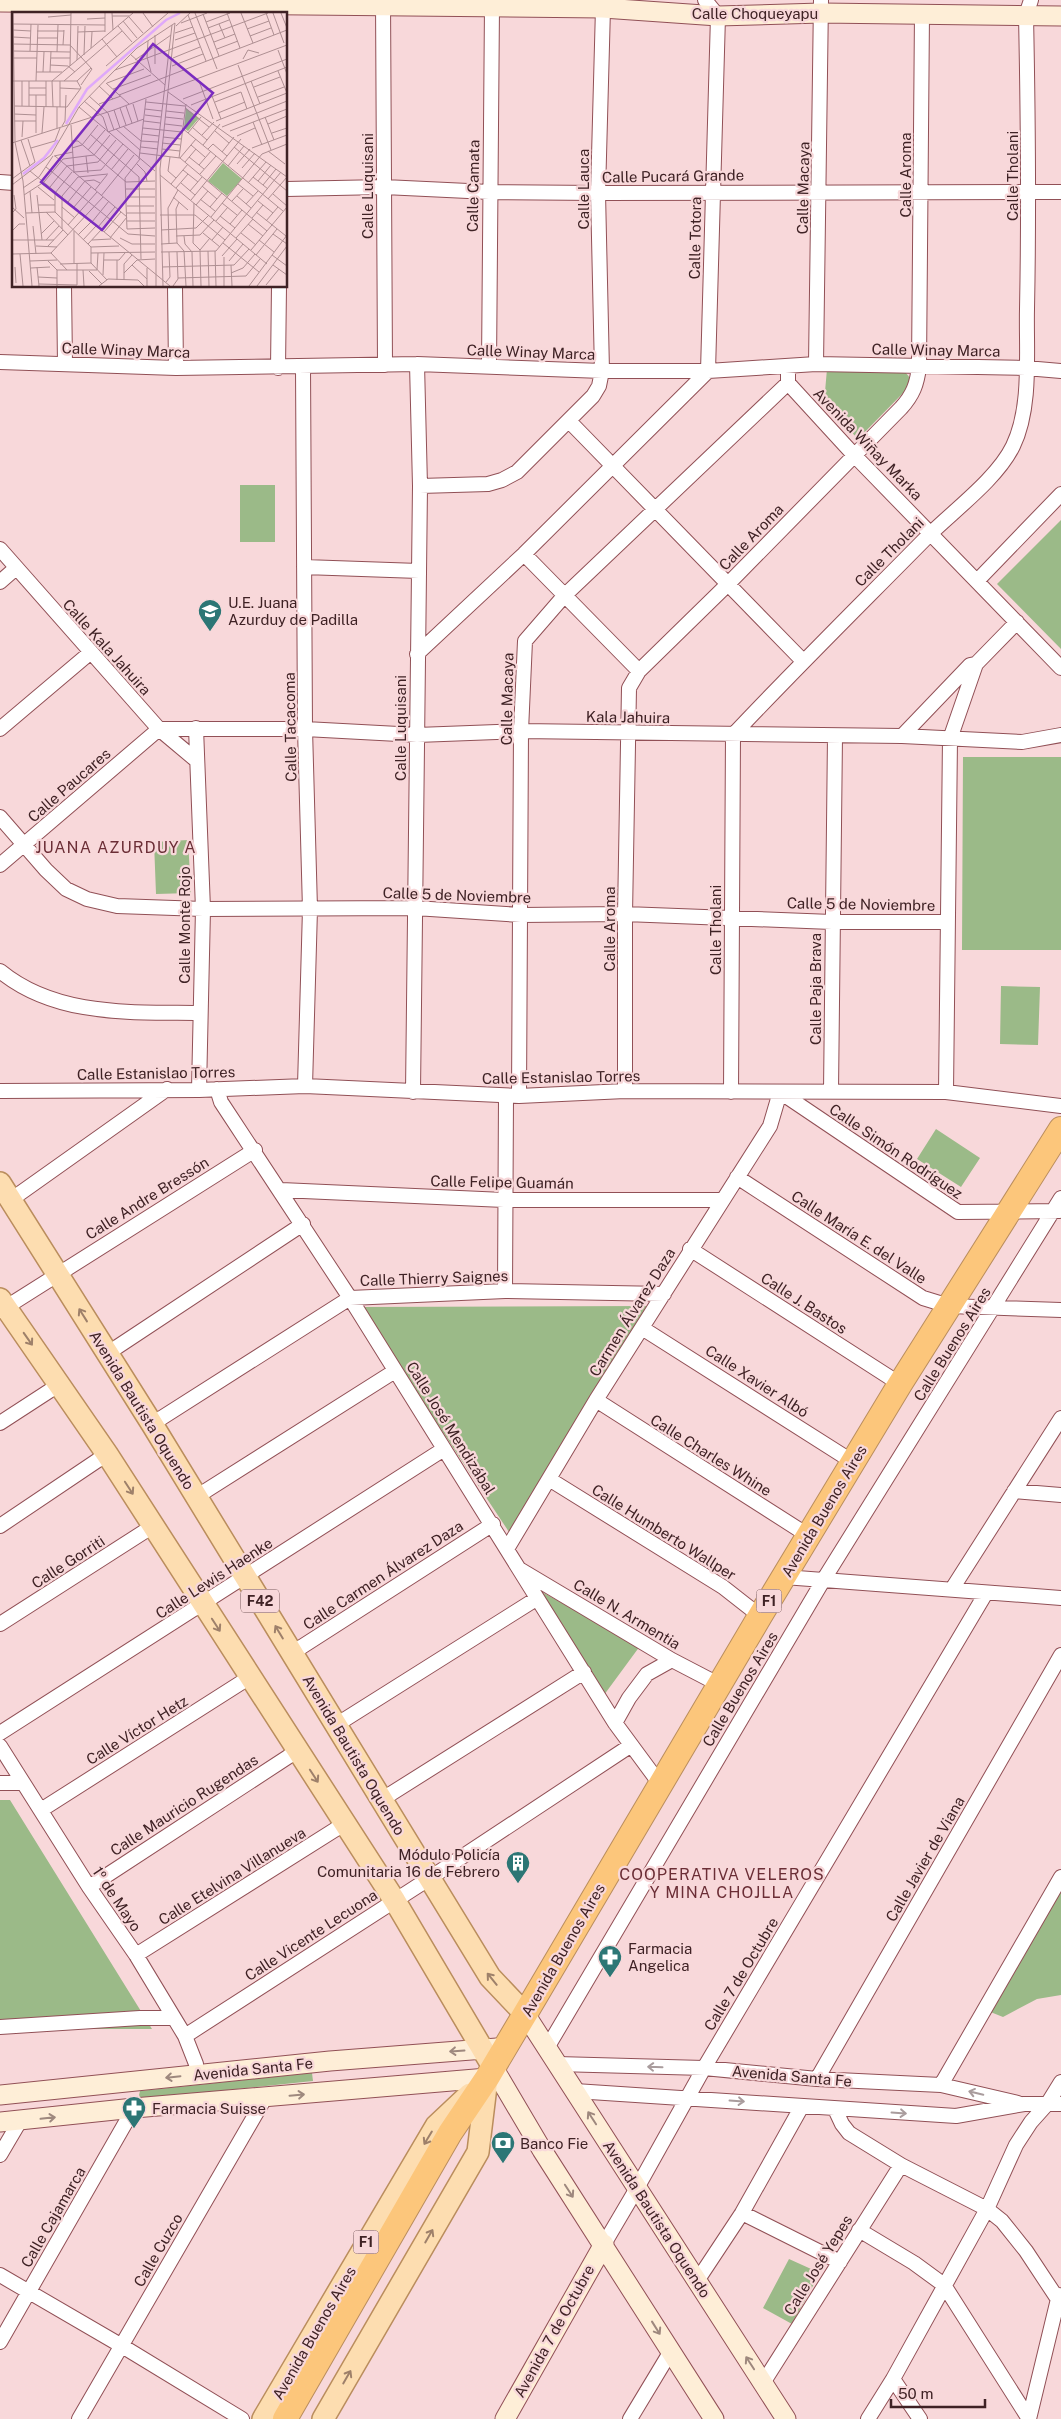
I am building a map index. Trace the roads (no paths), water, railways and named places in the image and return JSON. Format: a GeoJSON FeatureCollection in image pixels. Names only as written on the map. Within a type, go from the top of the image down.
{"type":"FeatureCollection","features":[{"type":"Feature","properties":{"kind":"highway","name":"Avenida Buenos Aires"},"geometry":{"type":"LineString","coordinates":[[285,2419],[492,2060],[525,2014],[760,1616],[900,1384],[1061,1129]]}},
{"type":"Feature","properties":{"kind":"highway","name":"Avenida Buenos Aires"},"geometry":{"type":"LineString","coordinates":[[302,2419],[463,2137],[492,2060]]}},
{"type":"Feature","properties":{"kind":"main road","name":"Calle Choqueyapu"},"geometry":{"type":"LineString","coordinates":[[5,1],[62,8],[96,2],[281,6],[383,3],[603,8],[718,16],[821,6],[922,13],[1028,7],[1061,16]]}},
{"type":"Feature","properties":{"kind":"main road","name":"Avenida Bautista Oquendo"},"geometry":{"type":"LineString","coordinates":[[6,1191],[152,1424],[490,1977],[525,2014],[786,2419]]}},
{"type":"Feature","properties":{"kind":"main road"},"geometry":{"type":"LineString","coordinates":[[2,1306],[60,1384],[107,1454],[395,1901],[492,2060],[542,2150],[604,2244],[714,2419]]}},
{"type":"Feature","properties":{"kind":"main road","name":"Avenida Santa Fe"},"geometry":{"type":"LineString","coordinates":[[0,2095],[196,2074],[492,2060]]}},
{"type":"Feature","properties":{"kind":"main road","name":"Avenida Santa Fe"},"geometry":{"type":"LineString","coordinates":[[0,2122],[134,2108],[265,2098],[492,2060]]}},
{"type":"Feature","properties":{"kind":"main road","name":"Avenida Buenos Aires"},"geometry":{"type":"LineString","coordinates":[[263,2419],[436,2126],[492,2060]]}},
{"type":"Feature","properties":{"kind":"main road","name":"Avenida Buenos Aires"},"geometry":{"type":"LineString","coordinates":[[323,2419],[478,2152],[492,2060]]}},
{"type":"Feature","properties":{"kind":"main road","name":"Avenida 7 de Octubre"},"geometry":{"type":"LineString","coordinates":[[505,2419],[604,2244]]}},
{"type":"Feature","properties":{"kind":"street"},"geometry":{"type":"LineString","coordinates":[[705,0],[718,16]]}},
{"type":"Feature","properties":{"kind":"street","name":"Calle Luquisani"},"geometry":{"type":"LineString","coordinates":[[383,3],[385,365]]}},
{"type":"Feature","properties":{"kind":"street","name":"Calle Camata"},"geometry":{"type":"LineString","coordinates":[[489,366],[492,6]]}},
{"type":"Feature","properties":{"kind":"street","name":"Calle Macaya"},"geometry":{"type":"LineString","coordinates":[[816,364],[820,191],[821,6]]}},
{"type":"Feature","properties":{"kind":"street","name":"Calle Tholani"},"geometry":{"type":"LineString","coordinates":[[731,1092],[733,735],[803,661],[931,533],[971,496],[1012,448],[1022,426],[1026,368],[1029,190],[1028,7]]}},
{"type":"Feature","properties":{"kind":"street","name":"Calle Lauca"},"geometry":{"type":"LineString","coordinates":[[602,371],[598,193],[603,8]]}},
{"type":"Feature","properties":{"kind":"street","name":"Calle Aroma"},"geometry":{"type":"LineString","coordinates":[[625,1091],[625,914],[629,688],[639,671],[728,584],[911,397],[916,386],[919,367],[922,13]]}},
{"type":"Feature","properties":{"kind":"street","name":"Calle Totora"},"geometry":{"type":"LineString","coordinates":[[708,371],[718,16]]}},
{"type":"Feature","properties":{"kind":"street","name":"Calle Pucará Grande"},"geometry":{"type":"LineString","coordinates":[[288,189],[384,188],[489,192],[598,193],[1029,190],[1061,192]]}},
{"type":"Feature","properties":{"kind":"street"},"geometry":{"type":"LineString","coordinates":[[64,288],[65,364]]}},
{"type":"Feature","properties":{"kind":"street"},"geometry":{"type":"LineString","coordinates":[[175,288],[176,368]]}},
{"type":"Feature","properties":{"kind":"street"},"geometry":{"type":"LineString","coordinates":[[278,368],[279,288]]}},
{"type":"Feature","properties":{"kind":"street","name":"Calle Winay Marca"},"geometry":{"type":"LineString","coordinates":[[0,362],[176,368],[303,368],[417,364],[602,371],[708,371],[816,364],[1026,368],[1061,371]]}},
{"type":"Feature","properties":{"kind":"street","name":"Calle Luquisani"},"geometry":{"type":"LineString","coordinates":[[413,1092],[420,486],[417,364]]}},
{"type":"Feature","properties":{"kind":"street"},"geometry":{"type":"LineString","coordinates":[[788,367],[788,384]]}},
{"type":"Feature","properties":{"kind":"street","name":"Calle Tacacoma"},"geometry":{"type":"LineString","coordinates":[[303,368],[305,729],[310,908],[305,1086]]}},
{"type":"Feature","properties":{"kind":"street"},"geometry":{"type":"LineString","coordinates":[[420,486],[488,484],[502,480],[517,472],[593,396],[599,386],[602,371]]}},
{"type":"Feature","properties":{"kind":"street"},"geometry":{"type":"LineString","coordinates":[[417,654],[524,554],[708,371]]}},
{"type":"Feature","properties":{"kind":"street","name":"Calle Macaya"},"geometry":{"type":"LineString","coordinates":[[505,1291],[504,1200],[512,1096],[521,915],[524,641],[564,596],[788,384]]}},
{"type":"Feature","properties":{"kind":"street","name":"Avenida Wiñay Marka"},"geometry":{"type":"LineString","coordinates":[[788,384],[854,455],[1061,668]]}},
{"type":"Feature","properties":{"kind":"street"},"geometry":{"type":"LineString","coordinates":[[569,421],[803,661]]}},
{"type":"Feature","properties":{"kind":"street"},"geometry":{"type":"LineString","coordinates":[[977,581],[1061,494]]}},
{"type":"Feature","properties":{"kind":"street","name":"Calle Kala Jahuira"},"geometry":{"type":"LineString","coordinates":[[0,549],[159,729],[196,760]]}},
{"type":"Feature","properties":{"kind":"street"},"geometry":{"type":"LineString","coordinates":[[524,554],[639,671]]}},
{"type":"Feature","properties":{"kind":"street"},"geometry":{"type":"LineString","coordinates":[[304,567],[419,572]]}},
{"type":"Feature","properties":{"kind":"street"},"geometry":{"type":"LineString","coordinates":[[0,582],[16,568]]}},
{"type":"Feature","properties":{"kind":"street"},"geometry":{"type":"LineString","coordinates":[[946,1092],[946,922],[950,739],[976,664],[1017,622]]}},
{"type":"Feature","properties":{"kind":"street"},"geometry":{"type":"LineString","coordinates":[[0,728],[91,652]]}},
{"type":"Feature","properties":{"kind":"street"},"geometry":{"type":"LineString","coordinates":[[902,736],[970,665],[976,664]]}},
{"type":"Feature","properties":{"kind":"street","name":"Calle Monte Rojo"},"geometry":{"type":"LineString","coordinates":[[196,728],[203,909],[199,1090]]}},
{"type":"Feature","properties":{"kind":"street","name":"Kala Jahuira"},"geometry":{"type":"LineString","coordinates":[[159,729],[305,729],[417,735],[522,731],[902,736],[1022,742],[1061,735]]}},
{"type":"Feature","properties":{"kind":"street","name":"Calle Paucares"},"geometry":{"type":"LineString","coordinates":[[0,865],[159,729]]}},
{"type":"Feature","properties":{"kind":"street","name":"Calle Paja Brava"},"geometry":{"type":"LineString","coordinates":[[830,1091],[835,736]]}},
{"type":"Feature","properties":{"kind":"street","name":"Calle 5 de Noviembre"},"geometry":{"type":"LineString","coordinates":[[0,817],[66,889],[87,900],[117,906],[203,909],[416,908],[521,915],[625,914],[832,922],[946,922]]}},
{"type":"Feature","properties":{"kind":"street"},"geometry":{"type":"LineString","coordinates":[[0,971],[12,981],[43,997],[80,1007],[121,1012],[200,1013]]}},
{"type":"Feature","properties":{"kind":"street","name":"Calle Estanislao Torres"},"geometry":{"type":"LineString","coordinates":[[0,1091],[199,1090],[305,1086],[512,1096],[625,1091],[946,1092],[1061,1106]]}},
{"type":"Feature","properties":{"kind":"street"},"geometry":{"type":"LineString","coordinates":[[6,1191],[167,1089]]}},
{"type":"Feature","properties":{"kind":"street","name":"Calle José Mendizábal"},"geometry":{"type":"LineString","coordinates":[[217,1089],[221,1102],[255,1150],[350,1298],[493,1524],[536,1599],[615,1723],[630,1746],[660,1784]]}},
{"type":"Feature","properties":{"kind":"street","name":"Carmen Álvarez Daza"},"geometry":{"type":"LineString","coordinates":[[507,1549],[596,1400],[664,1294],[690,1249],[770,1126],[780,1092]]}},
{"type":"Feature","properties":{"kind":"street","name":"Calle Simón Rodríguez"},"geometry":{"type":"LineString","coordinates":[[780,1092],[958,1212],[1057,1210]]}},
{"type":"Feature","properties":{"kind":"street","name":"Calle Andre Bressón"},"geometry":{"type":"LineString","coordinates":[[2,1306],[58,1274],[255,1150]]}},
{"type":"Feature","properties":{"kind":"street","name":"Calle María E. del Valle"},"geometry":{"type":"LineString","coordinates":[[737,1177],[923,1298],[949,1306],[1061,1310]]}},
{"type":"Feature","properties":{"kind":"street","name":"Calle Felipe Guamán"},"geometry":{"type":"LineString","coordinates":[[281,1190],[504,1200],[722,1200]]}},
{"type":"Feature","properties":{"kind":"street","name":"Calle Buenos Aires"},"geometry":{"type":"LineString","coordinates":[[547,2048],[824,1579],[1057,1210],[1061,1198]]}},
{"type":"Feature","properties":{"kind":"street"},"geometry":{"type":"LineString","coordinates":[[108,1353],[303,1224]]}},
{"type":"Feature","properties":{"kind":"street","name":"Calle J. Bastos"},"geometry":{"type":"LineString","coordinates":[[690,1249],[900,1384]]}},
{"type":"Feature","properties":{"kind":"street","name":"Calle Thierry Saignes"},"geometry":{"type":"LineString","coordinates":[[152,1424],[350,1298],[505,1291],[664,1294]]}},
{"type":"Feature","properties":{"kind":"street","name":"Calle Xavier Albó"},"geometry":{"type":"LineString","coordinates":[[642,1328],[853,1462]]}},
{"type":"Feature","properties":{"kind":"street"},"geometry":{"type":"LineString","coordinates":[[196,1497],[395,1371]]}},
{"type":"Feature","properties":{"kind":"street"},"geometry":{"type":"LineString","coordinates":[[0,1423],[60,1384]]}},
{"type":"Feature","properties":{"kind":"street","name":"Calle Charles Whine"},"geometry":{"type":"LineString","coordinates":[[596,1400],[809,1536]]}},
{"type":"Feature","properties":{"kind":"street"},"geometry":{"type":"LineString","coordinates":[[952,1589],[1061,1418]]}},
{"type":"Feature","properties":{"kind":"street","name":"Calle Lewis Haenke"},"geometry":{"type":"LineString","coordinates":[[0,1733],[444,1449]]}},
{"type":"Feature","properties":{"kind":"street"},"geometry":{"type":"LineString","coordinates":[[0,1526],[107,1454]]}},
{"type":"Feature","properties":{"kind":"street","name":"Calle Humberto Wallper"},"geometry":{"type":"LineString","coordinates":[[549,1479],[723,1587],[760,1616]]}},
{"type":"Feature","properties":{"kind":"street"},"geometry":{"type":"LineString","coordinates":[[1014,1491],[1061,1495]]}},
{"type":"Feature","properties":{"kind":"street","name":"Calle Carmen Álvarez Daza"},"geometry":{"type":"LineString","coordinates":[[292,1653],[493,1524]]}},
{"type":"Feature","properties":{"kind":"street","name":"Calle Gorriti"},"geometry":{"type":"LineString","coordinates":[[0,1624],[153,1526]]}},
{"type":"Feature","properties":{"kind":"street","name":"Calle N. Armentia"},"geometry":{"type":"LineString","coordinates":[[519,1569],[672,1660],[720,1685]]}},
{"type":"Feature","properties":{"kind":"street"},"geometry":{"type":"LineString","coordinates":[[784,1577],[1061,1598]]}},
{"type":"Feature","properties":{"kind":"street","name":"Calle 7 de Octubre"},"geometry":{"type":"LineString","coordinates":[[604,2244],[704,2068],[986,1593]]}},
{"type":"Feature","properties":{"kind":"street"},"geometry":{"type":"LineString","coordinates":[[336,1725],[536,1599]]}},
{"type":"Feature","properties":{"kind":"street","name":"Calle Javier de Viana"},"geometry":{"type":"LineString","coordinates":[[817,2079],[1061,1655]]}},
{"type":"Feature","properties":{"kind":"street"},"geometry":{"type":"LineString","coordinates":[[615,1723],[628,1698],[647,1674],[672,1660]]}},
{"type":"Feature","properties":{"kind":"street"},"geometry":{"type":"LineString","coordinates":[[382,1800],[584,1672]]}},
{"type":"Feature","properties":{"kind":"street","name":"Calle Víctor Hetz"},"geometry":{"type":"LineString","coordinates":[[41,1810],[250,1677]]}},
{"type":"Feature","properties":{"kind":"street","name":"1º de Mayo"},"geometry":{"type":"LineString","coordinates":[[0,1746],[136,1956],[172,2018],[185,2036],[196,2064],[196,2074]]}},
{"type":"Feature","properties":{"kind":"street","name":"Calle Vicente Lecuona"},"geometry":{"type":"LineString","coordinates":[[185,2036],[395,1901],[630,1746]]}},
{"type":"Feature","properties":{"kind":"street","name":"Calle Mauricio Rugendas"},"geometry":{"type":"LineString","coordinates":[[89,1886],[297,1751]]}},
{"type":"Feature","properties":{"kind":"street"},"geometry":{"type":"LineString","coordinates":[[0,1783],[23,1783]]}},
{"type":"Feature","properties":{"kind":"street","name":"Calle Etelvina Villanueva"},"geometry":{"type":"LineString","coordinates":[[136,1956],[344,1824]]}},
{"type":"Feature","properties":{"kind":"street"},"geometry":{"type":"LineString","coordinates":[[941,2085],[1061,1876]]}},
{"type":"Feature","properties":{"kind":"street"},"geometry":{"type":"LineString","coordinates":[[0,2027],[140,2018],[172,2018]]}},
{"type":"Feature","properties":{"kind":"street","name":"Avenida Santa Fe"},"geometry":{"type":"LineString","coordinates":[[558,2064],[704,2068],[817,2079],[941,2085],[1024,2104]]}},
{"type":"Feature","properties":{"kind":"street"},"geometry":{"type":"LineString","coordinates":[[868,2419],[893,2379],[987,2209],[1016,2145],[1031,2122],[1054,2104],[1061,2082]]}},
{"type":"Feature","properties":{"kind":"street","name":"Avenida Santa Fe"},"geometry":{"type":"LineString","coordinates":[[575,2091],[956,2116],[1024,2104],[1054,2104]]}},
{"type":"Feature","properties":{"kind":"street","name":"Calle Cuzco"},"geometry":{"type":"LineString","coordinates":[[79,2419],[265,2098]]}},
{"type":"Feature","properties":{"kind":"street"},"geometry":{"type":"LineString","coordinates":[[697,2281],[742,2213],[802,2106]]}},
{"type":"Feature","properties":{"kind":"street","name":"Calle Cajamarca"},"geometry":{"type":"LineString","coordinates":[[0,2342],[134,2108]]}},
{"type":"Feature","properties":{"kind":"street"},"geometry":{"type":"LineString","coordinates":[[836,2109],[842,2124],[849,2133],[901,2165],[987,2209],[1011,2230],[1060,2297],[1029,2419]]}},
{"type":"Feature","properties":{"kind":"street"},"geometry":{"type":"LineString","coordinates":[[0,2156],[20,2121]]}},
{"type":"Feature","properties":{"kind":"street","name":"Calle José Yepes"},"geometry":{"type":"LineString","coordinates":[[763,2384],[901,2165]]}},
{"type":"Feature","properties":{"kind":"street"},"geometry":{"type":"LineString","coordinates":[[742,2213],[840,2262]]}},
{"type":"Feature","properties":{"kind":"street"},"geometry":{"type":"LineString","coordinates":[[860,2230],[914,2263],[944,2285],[1029,2419]]}},
{"type":"Feature","properties":{"kind":"street"},"geometry":{"type":"LineString","coordinates":[[0,2275],[242,2419]]}},
{"type":"Feature","properties":{"kind":"street"},"geometry":{"type":"LineString","coordinates":[[630,2419],[671,2352]]}},
{"type":"Feature","properties":{"kind":"street"},"geometry":{"type":"LineString","coordinates":[[893,2379],[920,2419]]}},
{"type":"Feature","properties":{"kind":"place","name":"U.E. Juana Azurduy de Padilla"},"geometry":{"type":"Point","coordinates":[210,632]}},
{"type":"Feature","properties":{"kind":"place","name":"Módulo Policía Comunitaria 16 de Febrero"},"geometry":{"type":"Point","coordinates":[518,1884]}},
{"type":"Feature","properties":{"kind":"place","name":"Farmacia Angelica"},"geometry":{"type":"Point","coordinates":[610,1978]}},
{"type":"Feature","properties":{"kind":"place","name":"Farmacia Suisse"},"geometry":{"type":"Point","coordinates":[134,2129]}},
{"type":"Feature","properties":{"kind":"place","name":"Banco Fie"},"geometry":{"type":"Point","coordinates":[503,2164]}},
{"type":"Feature","properties":{"kind":"district","name":"JUANA AZURDUY A"},"geometry":{"type":"Point","coordinates":[116,847]}},
{"type":"Feature","properties":{"kind":"district","name":"COOPERATIVA VELEROS Y MINA CHOJLLA"},"geometry":{"type":"Point","coordinates":[722,1883]}}]}
